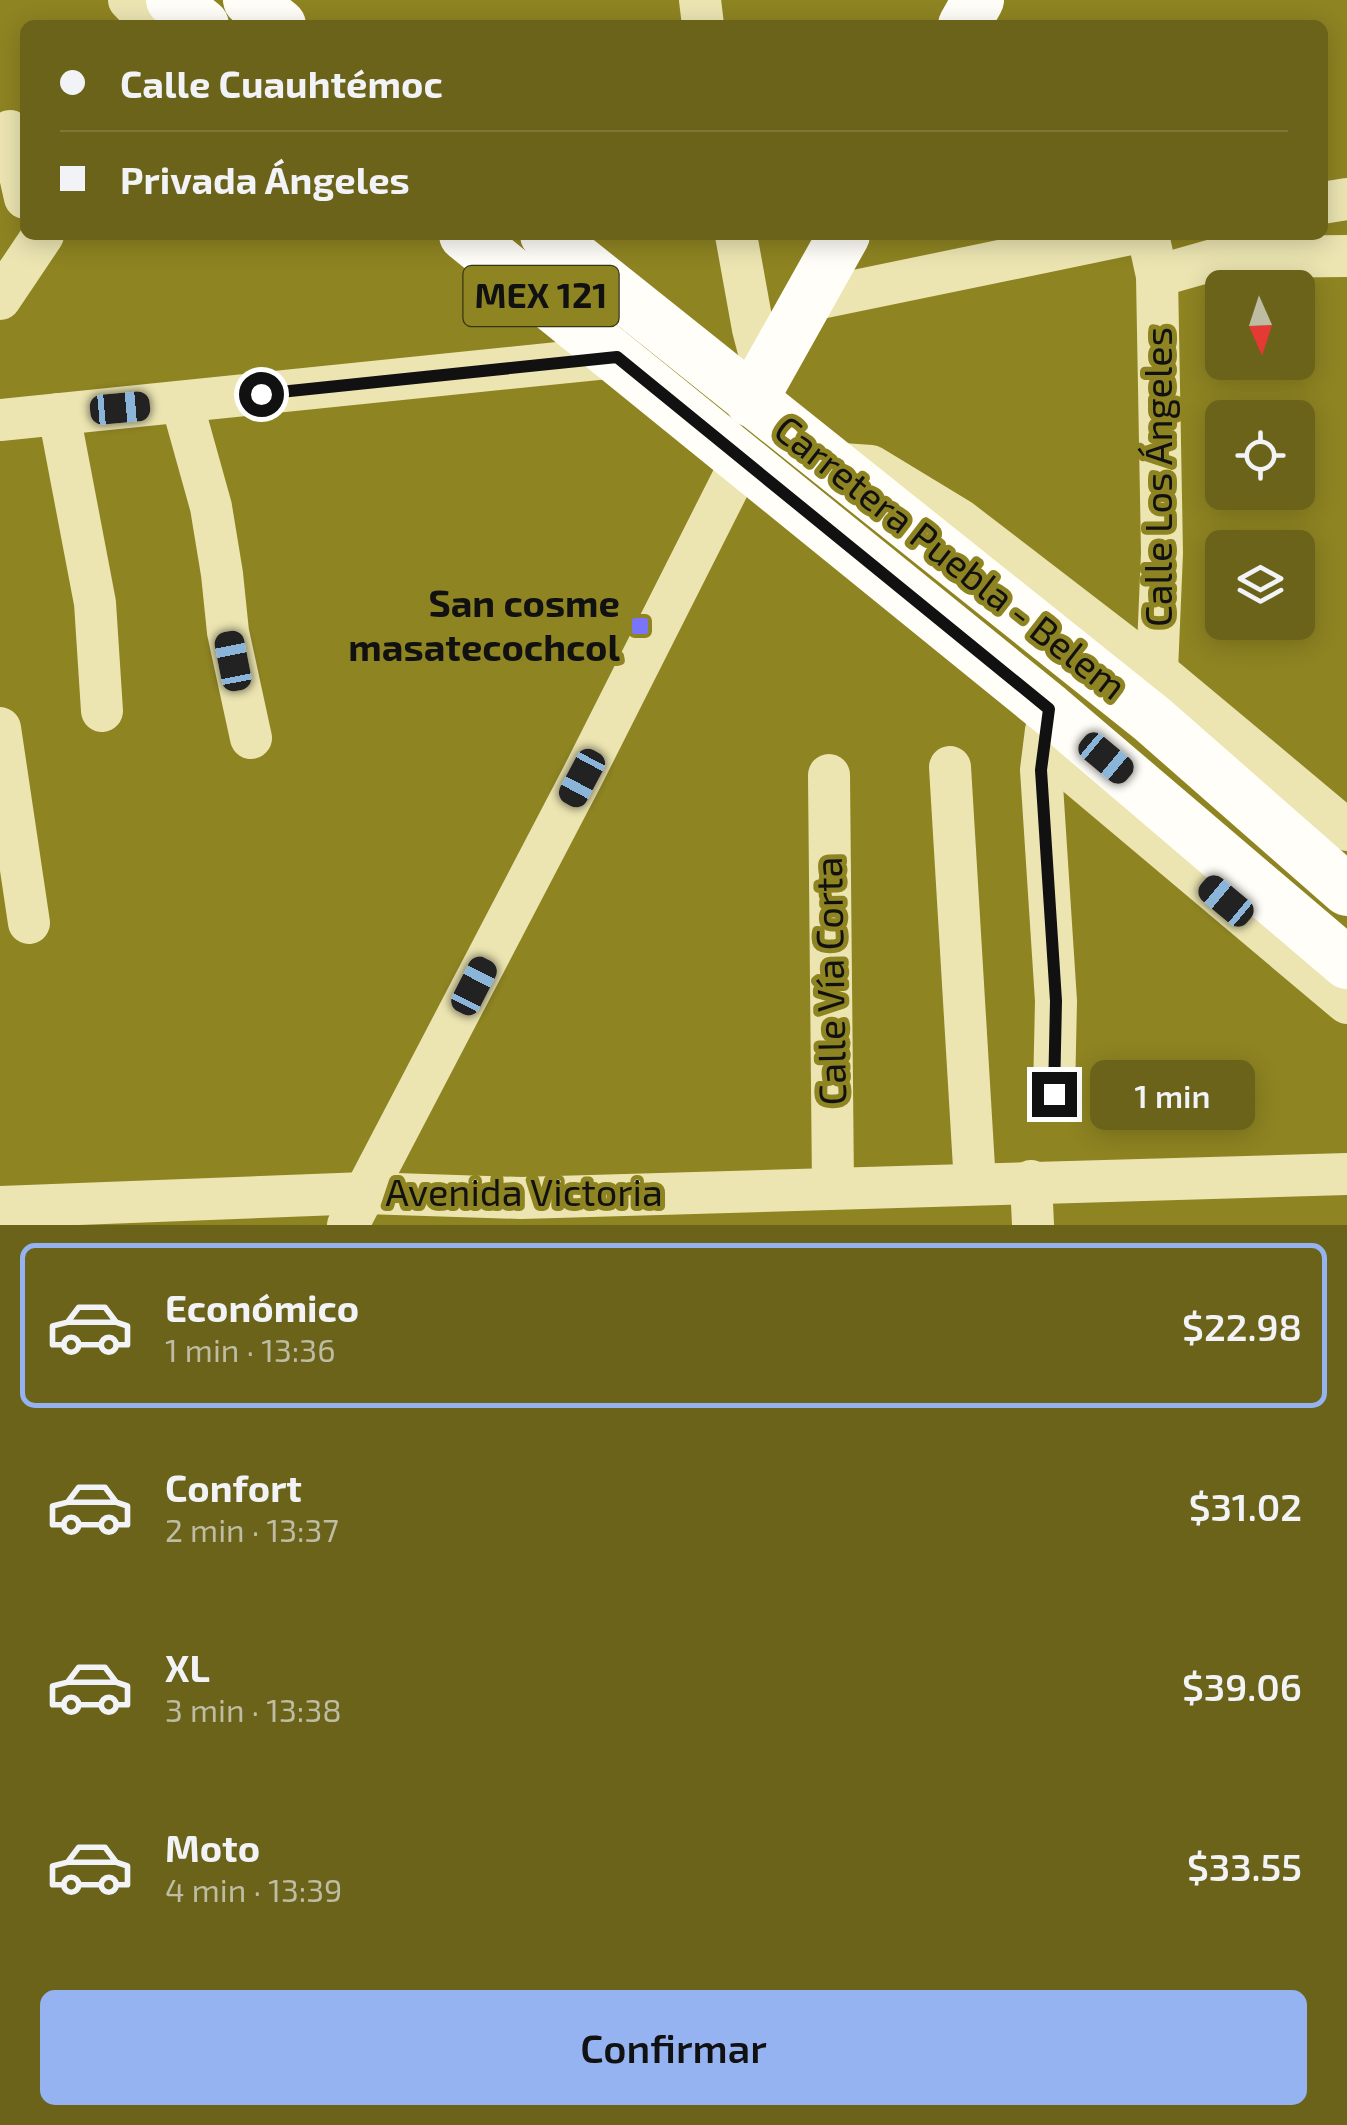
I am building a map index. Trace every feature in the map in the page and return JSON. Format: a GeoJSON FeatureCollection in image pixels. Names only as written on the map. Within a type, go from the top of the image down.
{"type":"FeatureCollection","features":[{"type":"Feature","properties":{"kind":"main road"},"geometry":{"type":"LineString","coordinates":[[172,0],[197,20]]}},
{"type":"Feature","properties":{"kind":"main road"},"geometry":{"type":"LineString","coordinates":[[249,0],[274,20]]}},
{"type":"Feature","properties":{"kind":"main road","name":"Carretera Puebla - Belem"},"geometry":{"type":"LineString","coordinates":[[471,240],[743,458],[1046,728],[1347,963]]}},
{"type":"Feature","properties":{"kind":"main road","name":"Carretera Puebla - Belem"},"geometry":{"type":"LineString","coordinates":[[553,240],[758,388],[829,463],[1155,696],[1347,891]]}},
{"type":"Feature","properties":{"kind":"main road"},"geometry":{"type":"LineString","coordinates":[[758,388],[841,240]]}},
{"type":"Feature","properties":{"kind":"main road"},"geometry":{"type":"LineString","coordinates":[[1307,929],[1347,891]]}},
{"type":"Feature","properties":{"kind":"street"},"geometry":{"type":"LineString","coordinates":[[129,0],[148,20]]}},
{"type":"Feature","properties":{"kind":"street"},"geometry":{"type":"LineString","coordinates":[[10,131],[20,176]]}},
{"type":"Feature","properties":{"kind":"street"},"geometry":{"type":"LineString","coordinates":[[0,299],[35,240]]}},
{"type":"Feature","properties":{"kind":"street"},"geometry":{"type":"LineString","coordinates":[[737,240],[758,388]]}},
{"type":"Feature","properties":{"kind":"street"},"geometry":{"type":"LineString","coordinates":[[806,302],[1102,240]]}},
{"type":"Feature","properties":{"kind":"street"},"geometry":{"type":"LineString","coordinates":[[1153,255],[1347,256]]}},
{"type":"Feature","properties":{"kind":"street","name":"Calle Los Ángeles"},"geometry":{"type":"LineString","coordinates":[[1153,255],[1162,553],[1155,696]]}},
{"type":"Feature","properties":{"kind":"street"},"geometry":{"type":"LineString","coordinates":[[0,420],[617,357]]}},
{"type":"Feature","properties":{"kind":"street"},"geometry":{"type":"LineString","coordinates":[[182,403],[211,506],[228,632],[251,738]]}},
{"type":"Feature","properties":{"kind":"street"},"geometry":{"type":"LineString","coordinates":[[59,414],[95,603],[102,712]]}},
{"type":"Feature","properties":{"kind":"street"},"geometry":{"type":"LineString","coordinates":[[356,1209],[582,778],[743,458]]}},
{"type":"Feature","properties":{"kind":"street"},"geometry":{"type":"LineString","coordinates":[[1155,696],[1347,830]]}},
{"type":"Feature","properties":{"kind":"street"},"geometry":{"type":"LineString","coordinates":[[0,728],[29,924]]}},
{"type":"Feature","properties":{"kind":"street"},"geometry":{"type":"LineString","coordinates":[[1046,728],[1347,1003]]}},
{"type":"Feature","properties":{"kind":"street"},"geometry":{"type":"LineString","coordinates":[[1046,728],[1042,806],[1056,1001],[1054,1094]]}},
{"type":"Feature","properties":{"kind":"street"},"geometry":{"type":"LineString","coordinates":[[950,767],[976,1184]]}},
{"type":"Feature","properties":{"kind":"street","name":"Calle Vía Corta"},"geometry":{"type":"LineString","coordinates":[[829,775],[833,1187]]}},
{"type":"Feature","properties":{"kind":"street","name":"Avenida Victoria"},"geometry":{"type":"LineString","coordinates":[[0,1206],[526,1212],[833,1187],[1347,1174]]}},
{"type":"Feature","properties":{"kind":"street"},"geometry":{"type":"LineString","coordinates":[[1031,1181],[1033,1225]]}},
{"type":"Feature","properties":{"kind":"place","name":"San cosme masatecochcol"},"geometry":{"type":"Point","coordinates":[640,626]}},
{"type":"Feature","properties":{"kind":"route"},"geometry":{"type":"LineString","coordinates":[[261,394],[617,357],[1049,709],[1041,770],[1056,1001],[1054,1094]]}}]}
